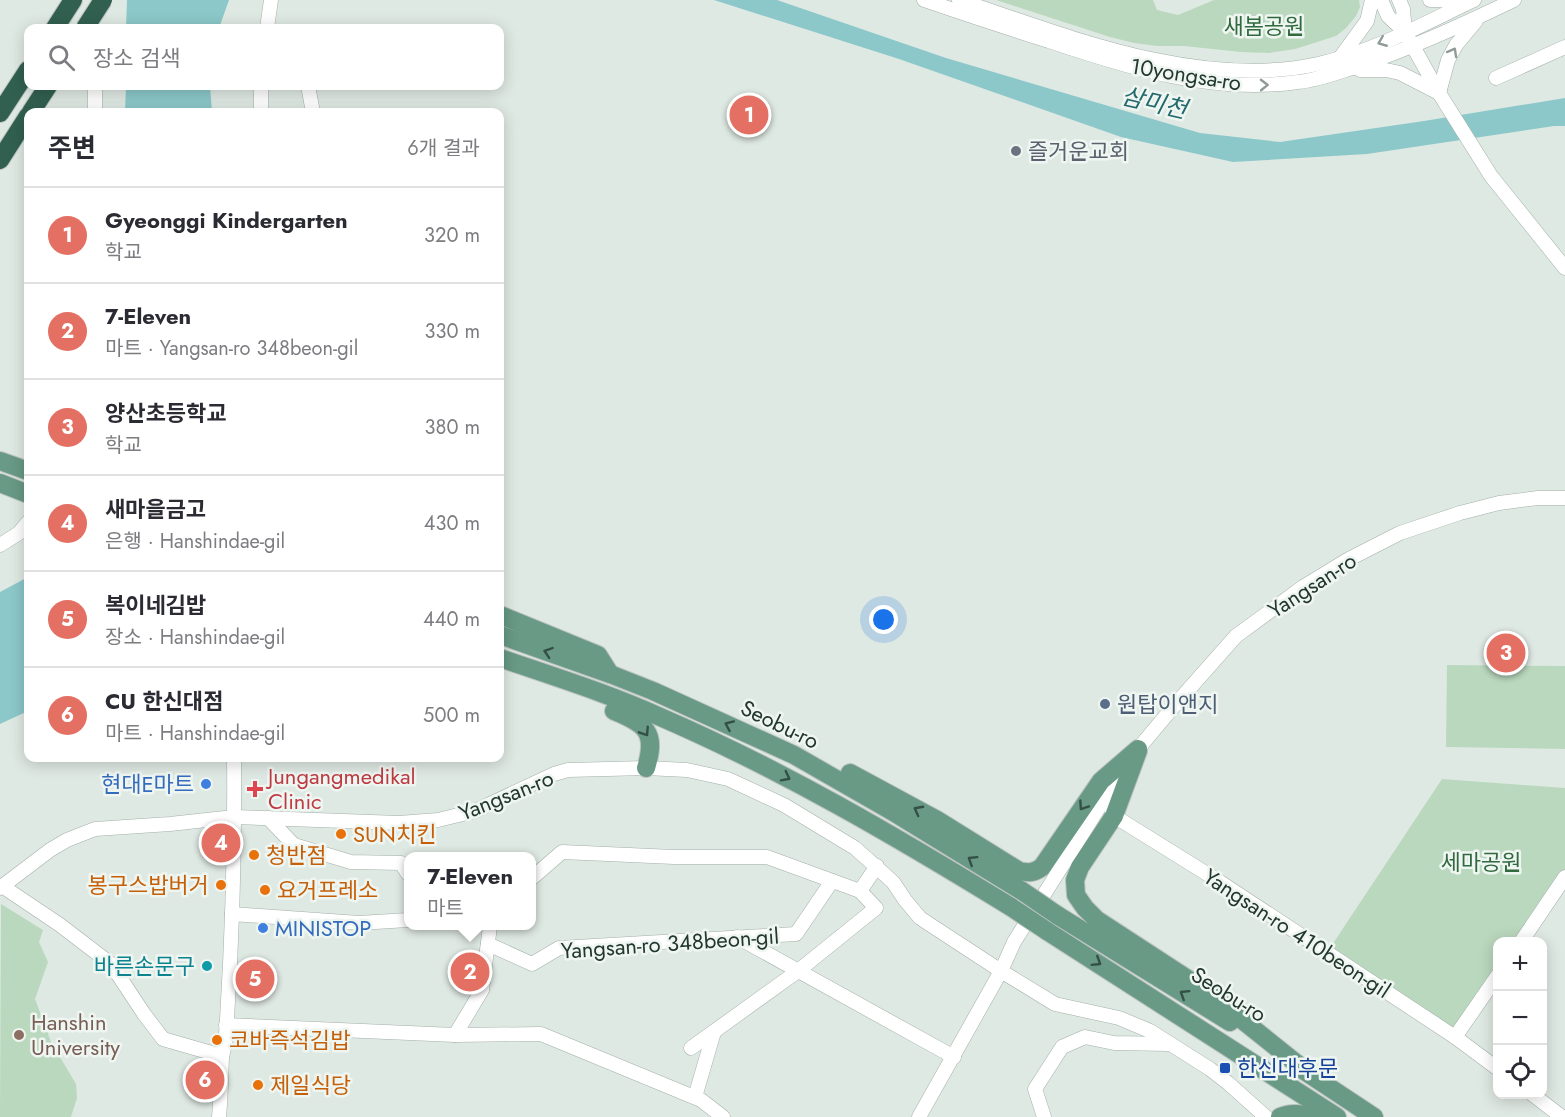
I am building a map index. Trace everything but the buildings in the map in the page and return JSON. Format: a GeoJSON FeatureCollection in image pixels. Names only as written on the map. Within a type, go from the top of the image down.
{"type":"FeatureCollection","features":[{"type":"Feature","properties":{"kind":"highway"},"geometry":{"type":"LineString","coordinates":[[59,22],[73,0]]}},
{"type":"Feature","properties":{"kind":"highway"},"geometry":{"type":"LineString","coordinates":[[88,24],[104,0]]}},
{"type":"Feature","properties":{"kind":"highway"},"geometry":{"type":"LineString","coordinates":[[0,113],[24,76]]}},
{"type":"Feature","properties":{"kind":"highway"},"geometry":{"type":"LineString","coordinates":[[34,108],[45,90]]}},
{"type":"Feature","properties":{"kind":"highway"},"geometry":{"type":"LineString","coordinates":[[0,160],[24,123]]}},
{"type":"Feature","properties":{"kind":"main road"},"geometry":{"type":"LineString","coordinates":[[0,461],[24,470]]}},
{"type":"Feature","properties":{"kind":"main road"},"geometry":{"type":"LineString","coordinates":[[0,483],[24,492]]}},
{"type":"Feature","properties":{"kind":"main road"},"geometry":{"type":"LineString","coordinates":[[504,617],[598,655],[610,674]]}},
{"type":"Feature","properties":{"kind":"main road","name":"Seobu-ro"},"geometry":{"type":"LineString","coordinates":[[504,636],[653,691],[794,755],[896,813],[1022,891],[1249,1034],[1374,1117]]}},
{"type":"Feature","properties":{"kind":"main road","name":"Seobu-ro"},"geometry":{"type":"LineString","coordinates":[[504,661],[587,688],[656,715],[736,751],[829,799],[1011,907],[1337,1117]]}},
{"type":"Feature","properties":{"kind":"main road"},"geometry":{"type":"LineString","coordinates":[[504,662],[636,720],[647,731],[651,744],[646,768]]}},
{"type":"Feature","properties":{"kind":"main road"},"geometry":{"type":"LineString","coordinates":[[763,740],[816,756],[937,820],[1019,871],[1028,873],[1035,872],[1042,867],[1101,781],[1138,749]]}},
{"type":"Feature","properties":{"kind":"main road"},"geometry":{"type":"LineString","coordinates":[[1138,749],[1114,816],[1080,867],[1075,880],[1077,895],[1085,908],[1097,920],[1206,991],[1311,1075]]}},
{"type":"Feature","properties":{"kind":"main road"},"geometry":{"type":"LineString","coordinates":[[1280,1117],[1300,1114],[1313,1117]]}},
{"type":"Feature","properties":{"kind":"street"},"geometry":{"type":"LineString","coordinates":[[95,0],[95,24]]}},
{"type":"Feature","properties":{"kind":"street"},"geometry":{"type":"LineString","coordinates":[[268,24],[271,0]]}},
{"type":"Feature","properties":{"kind":"street","name":"10yongsa-ro"},"geometry":{"type":"LineString","coordinates":[[924,0],[1131,67],[1212,83],[1237,85],[1279,85],[1320,78],[1406,32],[1473,0]]}},
{"type":"Feature","properties":{"kind":"street","name":"10yongsa-ro"},"geometry":{"type":"LineString","coordinates":[[959,0],[1075,39],[1122,52],[1168,62],[1248,71],[1347,63],[1414,46],[1514,0]]}},
{"type":"Feature","properties":{"kind":"street"},"geometry":{"type":"LineString","coordinates":[[1372,0],[1367,21],[1347,63],[1400,73],[1439,93]]}},
{"type":"Feature","properties":{"kind":"street"},"geometry":{"type":"LineString","coordinates":[[1381,0],[1388,16],[1406,32],[1439,93],[1491,176],[1565,268]]}},
{"type":"Feature","properties":{"kind":"street"},"geometry":{"type":"LineString","coordinates":[[1399,0],[1403,9],[1406,32]]}},
{"type":"Feature","properties":{"kind":"street"},"geometry":{"type":"LineString","coordinates":[[1430,0],[1473,0]]}},
{"type":"Feature","properties":{"kind":"street"},"geometry":{"type":"LineString","coordinates":[[1439,93],[1448,60],[1456,45],[1480,17]]}},
{"type":"Feature","properties":{"kind":"street"},"geometry":{"type":"LineString","coordinates":[[1496,78],[1565,47]]}},
{"type":"Feature","properties":{"kind":"street"},"geometry":{"type":"LineString","coordinates":[[95,90],[95,108]]}},
{"type":"Feature","properties":{"kind":"street"},"geometry":{"type":"LineString","coordinates":[[261,90],[261,108]]}},
{"type":"Feature","properties":{"kind":"street"},"geometry":{"type":"LineString","coordinates":[[309,90],[313,108]]}},
{"type":"Feature","properties":{"kind":"street","name":"Yangsan-ro"},"geometry":{"type":"LineString","coordinates":[[919,1117],[1001,971],[1014,942],[1120,774],[1174,706],[1236,636],[1303,587],[1349,559],[1400,533],[1499,503],[1538,498],[1565,498]]}},
{"type":"Feature","properties":{"kind":"street"},"geometry":{"type":"LineString","coordinates":[[0,545],[19,533],[24,527]]}},
{"type":"Feature","properties":{"kind":"street"},"geometry":{"type":"LineString","coordinates":[[219,1117],[222,1056],[226,1036],[232,914],[234,762]]}},
{"type":"Feature","properties":{"kind":"street","name":"Yangsan-ro"},"geometry":{"type":"LineString","coordinates":[[1,887],[50,850],[67,840],[95,829],[234,818],[399,823],[438,820],[475,811],[554,774],[568,770],[646,768],[687,770],[728,779],[784,805],[855,848],[893,882],[920,918],[1001,971],[1055,1004],[1119,1017],[1150,1031],[1210,1069],[1266,1117]]}},
{"type":"Feature","properties":{"kind":"street"},"geometry":{"type":"LineString","coordinates":[[1109,791],[1114,816]]}},
{"type":"Feature","properties":{"kind":"street","name":"Yangsan-ro 410beon-gil"},"geometry":{"type":"LineString","coordinates":[[1114,816],[1220,882],[1455,1037],[1493,1066]]}},
{"type":"Feature","properties":{"kind":"street"},"geometry":{"type":"LineString","coordinates":[[268,818],[294,845],[351,862],[401,863],[404,868]]}},
{"type":"Feature","properties":{"kind":"street"},"geometry":{"type":"LineString","coordinates":[[536,874],[562,852],[674,857],[767,856],[860,891],[876,908],[798,971],[691,1048]]}},
{"type":"Feature","properties":{"kind":"street"},"geometry":{"type":"LineString","coordinates":[[860,891],[877,866]]}},
{"type":"Feature","properties":{"kind":"street"},"geometry":{"type":"LineString","coordinates":[[1524,937],[1565,877]]}},
{"type":"Feature","properties":{"kind":"street","name":"Yangsan-ro 348beon-gil"},"geometry":{"type":"LineString","coordinates":[[488,944],[532,964],[559,948],[796,934],[832,880]]}},
{"type":"Feature","properties":{"kind":"street"},"geometry":{"type":"LineString","coordinates":[[1,887],[60,925],[111,964],[144,1014],[164,1039],[222,1056]]}},
{"type":"Feature","properties":{"kind":"street"},"geometry":{"type":"LineString","coordinates":[[232,914],[359,923],[404,920]]}},
{"type":"Feature","properties":{"kind":"street"},"geometry":{"type":"LineString","coordinates":[[456,1035],[482,990],[490,930]]}},
{"type":"Feature","properties":{"kind":"street"},"geometry":{"type":"LineString","coordinates":[[737,937],[954,1057]]}},
{"type":"Feature","properties":{"kind":"street"},"geometry":{"type":"LineString","coordinates":[[1455,1037],[1493,981]]}},
{"type":"Feature","properties":{"kind":"street"},"geometry":{"type":"LineString","coordinates":[[226,1025],[456,1035],[541,1034],[695,1097],[723,1117]]}},
{"type":"Feature","properties":{"kind":"street"},"geometry":{"type":"LineString","coordinates":[[695,1097],[714,1032]]}},
{"type":"Feature","properties":{"kind":"street"},"geometry":{"type":"LineString","coordinates":[[1044,1117],[1035,1089],[1062,1047],[1085,1037],[1114,1043],[1171,1044]]}},
{"type":"Feature","properties":{"kind":"street"},"geometry":{"type":"LineString","coordinates":[[1537,1099],[1562,1117]]}},
{"type":"Feature","properties":{"kind":"green space","name":"새봄공원"},"geometry":{"type":"Polygon","coordinates":[[[996,0],[1153,0],[1157,10],[1178,15],[1214,0],[1359,0],[1360,7],[1356,16],[1336,36],[1295,49],[1269,53],[1134,43],[996,0]]]}},
{"type":"Feature","properties":{"kind":"green space"},"geometry":{"type":"Polygon","coordinates":[[[1447,665],[1565,666],[1565,749],[1446,747],[1447,665]]]}},
{"type":"Feature","properties":{"kind":"green space","name":"세마공원"},"geometry":{"type":"Polygon","coordinates":[[[1442,779],[1565,788],[1565,880],[1525,937],[1493,937],[1493,982],[1455,1037],[1326,954],[1442,779]]]}},
{"type":"Feature","properties":{"kind":"green space"},"geometry":{"type":"Polygon","coordinates":[[[1,904],[43,930],[39,942],[48,962],[35,999],[51,1042],[76,1084],[77,1098],[71,1117],[0,1117],[1,904]]]}},
{"type":"Feature","properties":{"kind":"water"},"geometry":{"type":"Polygon","coordinates":[[[127,0],[229,0],[220,24],[126,24],[127,0]]]}},
{"type":"Feature","properties":{"kind":"water"},"geometry":{"type":"Polygon","coordinates":[[[714,0],[777,0],[946,58],[1200,133],[1280,142],[1565,98],[1565,126],[1367,154],[1233,162],[1121,137],[899,59],[714,0]]]}},
{"type":"Feature","properties":{"kind":"water"},"geometry":{"type":"Polygon","coordinates":[[[126,90],[210,90],[212,108],[125,108],[126,90]]]}},
{"type":"Feature","properties":{"kind":"water"},"geometry":{"type":"Polygon","coordinates":[[[24,579],[24,713],[0,724],[0,592],[24,579]]]}},
{"type":"Feature","properties":{"kind":"place","name":"Gyeonggi Kindergarten"},"geometry":{"type":"Point","coordinates":[749,115]}},
{"type":"Feature","properties":{"kind":"place","name":"즐거운교회"},"geometry":{"type":"Point","coordinates":[1016,151]}},
{"type":"Feature","properties":{"kind":"place","name":"양산초등학교"},"geometry":{"type":"Point","coordinates":[1506,653]}},
{"type":"Feature","properties":{"kind":"place","name":"원탑이앤지"},"geometry":{"type":"Point","coordinates":[1105,704]}},
{"type":"Feature","properties":{"kind":"place","name":"현대E마트"},"geometry":{"type":"Point","coordinates":[206,784]}},
{"type":"Feature","properties":{"kind":"place","name":"Jungangmedikal Clinic"},"geometry":{"type":"Point","coordinates":[255,789]}},
{"type":"Feature","properties":{"kind":"place","name":"SUN치킨"},"geometry":{"type":"Point","coordinates":[341,834]}},
{"type":"Feature","properties":{"kind":"place","name":"새마을금고"},"geometry":{"type":"Point","coordinates":[221,843]}},
{"type":"Feature","properties":{"kind":"place","name":"청반점"},"geometry":{"type":"Point","coordinates":[254,855]}},
{"type":"Feature","properties":{"kind":"place","name":"봉구스밥버거"},"geometry":{"type":"Point","coordinates":[221,885]}},
{"type":"Feature","properties":{"kind":"place","name":"요거프레소"},"geometry":{"type":"Point","coordinates":[265,890]}},
{"type":"Feature","properties":{"kind":"place","name":"MINISTOP"},"geometry":{"type":"Point","coordinates":[263,928]}},
{"type":"Feature","properties":{"kind":"place","name":"바른손문구"},"geometry":{"type":"Point","coordinates":[207,966]}},
{"type":"Feature","properties":{"kind":"place","name":"7-Eleven"},"geometry":{"type":"Point","coordinates":[470,972]}},
{"type":"Feature","properties":{"kind":"place","name":"복이네김밥"},"geometry":{"type":"Point","coordinates":[255,979]}},
{"type":"Feature","properties":{"kind":"place","name":"Hanshin University"},"geometry":{"type":"Point","coordinates":[19,1035]}},
{"type":"Feature","properties":{"kind":"place","name":"코바즉석김밥"},"geometry":{"type":"Point","coordinates":[217,1040]}},
{"type":"Feature","properties":{"kind":"place","name":"한신대후문"},"geometry":{"type":"Point","coordinates":[1225,1068]}},
{"type":"Feature","properties":{"kind":"place","name":"CU 한신대점"},"geometry":{"type":"Point","coordinates":[205,1080]}},
{"type":"Feature","properties":{"kind":"place","name":"제일식당"},"geometry":{"type":"Point","coordinates":[258,1085]}},
{"type":"Feature","properties":{"kind":"water label","name":"삼미천"},"geometry":{"type":"Point","coordinates":[1154,103]}}]}
